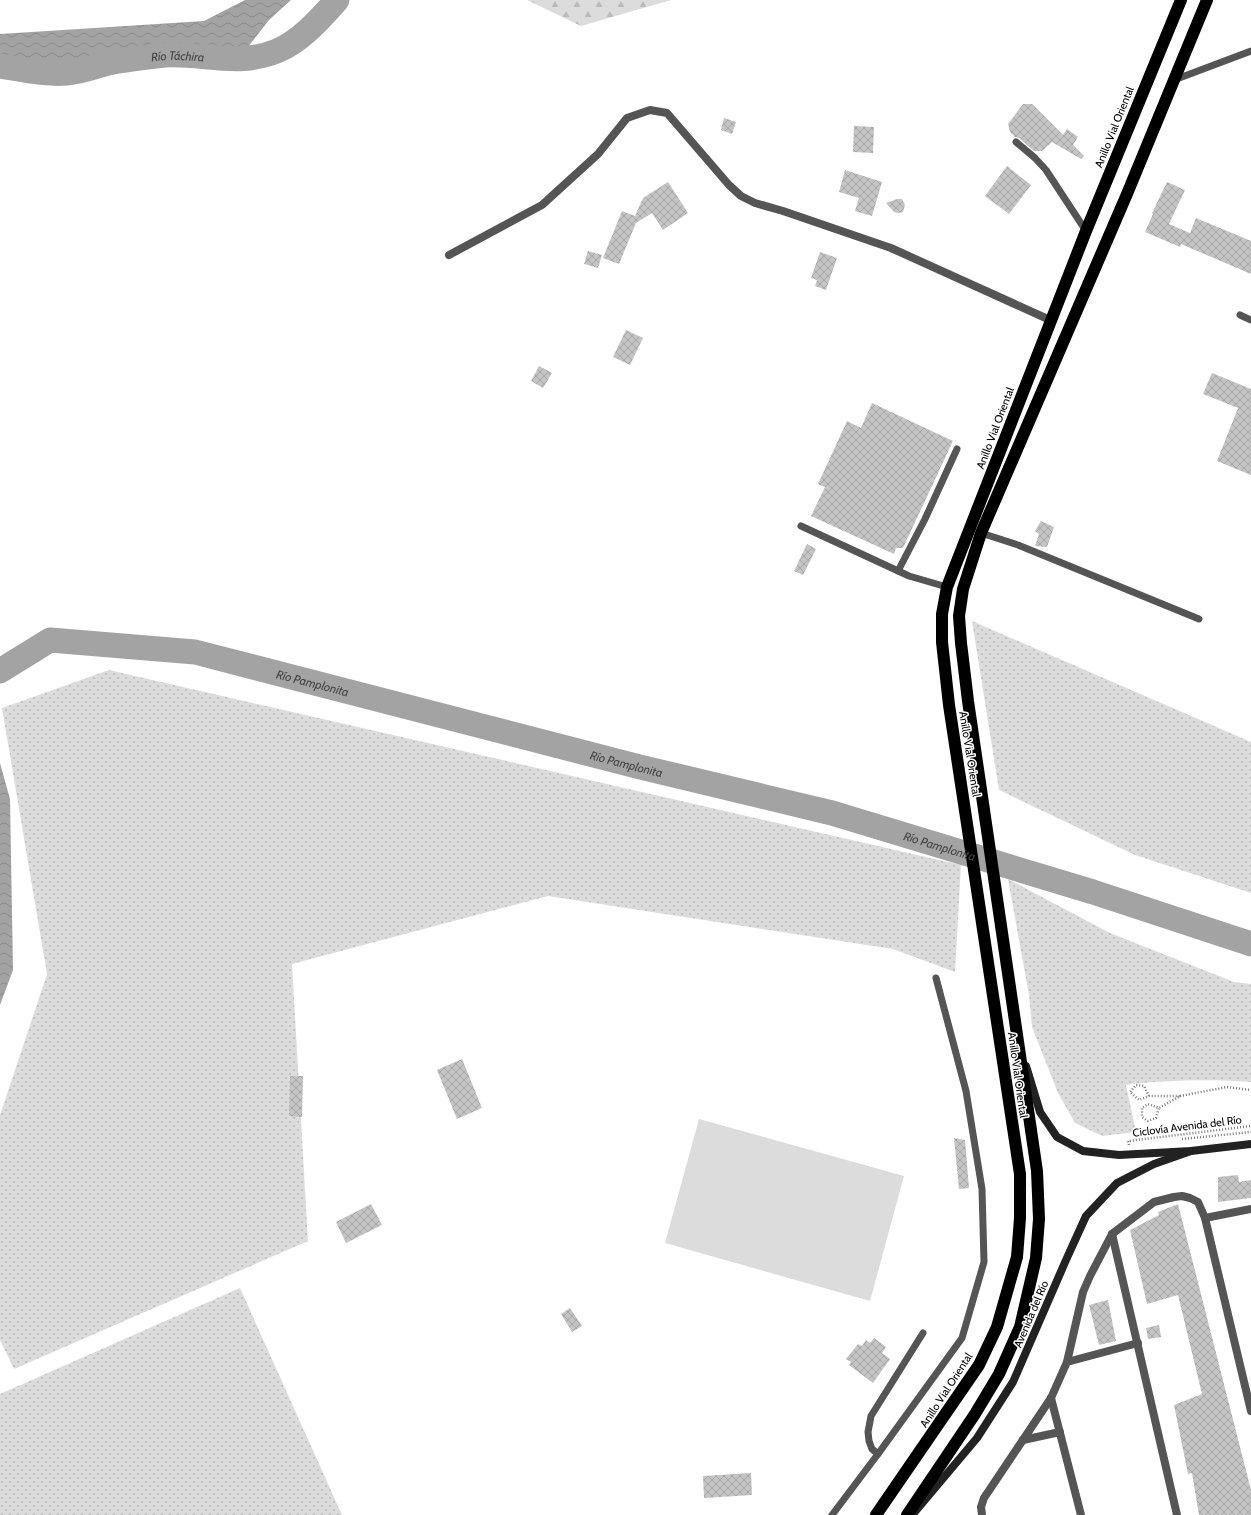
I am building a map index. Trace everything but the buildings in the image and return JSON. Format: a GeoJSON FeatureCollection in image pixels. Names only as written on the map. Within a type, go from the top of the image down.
{"type":"FeatureCollection","features":[{"type":"Feature","properties":{"kind":"highway","name":"Anillo Vial Oriental"},"geometry":{"type":"LineString","coordinates":[[876,1515],[980,1365],[997,1327],[1017,1257],[1020,1218],[1020,1174],[949,705],[942,642],[942,614],[947,587],[1050,320],[1181,0]]}},
{"type":"Feature","properties":{"kind":"highway","name":"Anillo Vial Oriental"},"geometry":{"type":"LineString","coordinates":[[907,1515],[975,1414],[999,1374],[1020,1327],[1036,1258],[1038,1219],[1037,1171],[968,701],[959,616],[963,589],[981,533],[1207,0]]}},
{"type":"Feature","properties":{"kind":"main road","name":"Avenida del Río"},"geometry":{"type":"LineString","coordinates":[[1018,1037],[1040,1112],[1057,1137],[1083,1151],[1119,1155],[1191,1151],[1251,1144]]}},
{"type":"Feature","properties":{"kind":"main road","name":"Avenida del Río"},"geometry":{"type":"LineString","coordinates":[[913,1515],[977,1438],[1013,1382],[1086,1216],[1117,1183],[1154,1164],[1191,1151]]}},
{"type":"Feature","properties":{"kind":"street"},"geometry":{"type":"LineString","coordinates":[[449,255],[542,205],[598,154],[627,118],[650,110],[667,113],[729,185],[741,196],[755,204],[783,211],[891,248],[1050,320]]}},
{"type":"Feature","properties":{"kind":"street"},"geometry":{"type":"LineString","coordinates":[[982,1515],[981,1507],[984,1498],[1051,1398],[1067,1362],[1082,1292],[1112,1234],[1154,1202],[1182,1196],[1198,1202],[1205,1218],[1251,1411]]}},
{"type":"Feature","properties":{"kind":"street"},"geometry":{"type":"LineString","coordinates":[[1205,1218],[1251,1209]]}},
{"type":"Feature","properties":{"kind":"street"},"geometry":{"type":"LineString","coordinates":[[1112,1234],[1177,1515]]}},
{"type":"Feature","properties":{"kind":"street"},"geometry":{"type":"LineString","coordinates":[[1067,1362],[1138,1343]]}},
{"type":"Feature","properties":{"kind":"street"},"geometry":{"type":"LineString","coordinates":[[1051,1398],[1081,1515]]}},
{"type":"Feature","properties":{"kind":"street"},"geometry":{"type":"LineString","coordinates":[[1023,1440],[1060,1432]]}},
{"type":"Feature","properties":{"kind":"lane"},"geometry":{"type":"LineString","coordinates":[[1174,80],[1251,51]]}},
{"type":"Feature","properties":{"kind":"lane"},"geometry":{"type":"LineString","coordinates":[[1016,142],[1035,158],[1046,170],[1086,231]]}},
{"type":"Feature","properties":{"kind":"lane"},"geometry":{"type":"LineString","coordinates":[[1240,315],[1251,320]]}},
{"type":"Feature","properties":{"kind":"lane"},"geometry":{"type":"LineString","coordinates":[[898,571],[925,519],[957,449]]}},
{"type":"Feature","properties":{"kind":"lane"},"geometry":{"type":"LineString","coordinates":[[801,526],[909,576],[947,587]]}},
{"type":"Feature","properties":{"kind":"lane"},"geometry":{"type":"LineString","coordinates":[[981,533],[1018,545],[1199,619]]}},
{"type":"Feature","properties":{"kind":"lane"},"geometry":{"type":"LineString","coordinates":[[832,1515],[962,1338],[984,1262],[982,1189],[966,1091],[936,978]]}},
{"type":"Feature","properties":{"kind":"lane"},"geometry":{"type":"LineString","coordinates":[[878,1454],[872,1449],[869,1441],[868,1432],[871,1416],[923,1333]]}},
{"type":"Feature","properties":{"kind":"path"},"geometry":{"type":"LineString","coordinates":[[1149,1096],[1144,1086],[1136,1085],[1130,1092],[1139,1100],[1149,1096],[1180,1096],[1227,1087],[1251,1090]]}},
{"type":"Feature","properties":{"kind":"path"},"geometry":{"type":"LineString","coordinates":[[1159,1108],[1148,1104],[1142,1108],[1142,1117],[1148,1121],[1156,1118],[1159,1108],[1180,1096]]}},
{"type":"Feature","properties":{"kind":"path","name":"Ciclovía Avenida del Río"},"geometry":{"type":"LineString","coordinates":[[1136,1145],[1129,1146],[1128,1141],[1251,1126]]}},
{"type":"Feature","properties":{"kind":"path"},"geometry":{"type":"LineString","coordinates":[[1175,1140],[1251,1132]]}},
{"type":"Feature","properties":{"kind":"green space"},"geometry":{"type":"Polygon","coordinates":[[[527,0],[671,0],[581,26],[527,0]]]}},
{"type":"Feature","properties":{"kind":"green space"},"geometry":{"type":"Polygon","coordinates":[[[972,621],[1251,742],[1251,893],[1135,855],[999,790],[972,621]]]}},
{"type":"Feature","properties":{"kind":"green space"},"geometry":{"type":"Polygon","coordinates":[[[109,670],[961,865],[955,972],[893,949],[548,896],[292,964],[308,1241],[14,1369],[0,1340],[0,1115],[47,974],[2,708],[109,670]]]}},
{"type":"Feature","properties":{"kind":"green space"},"geometry":{"type":"Polygon","coordinates":[[[1008,879],[1110,933],[1234,982],[1251,984],[1251,1082],[1188,1080],[1126,1085],[1136,1132],[1102,1136],[1075,1123],[1058,1093],[1032,1027],[1029,995],[1008,879]]]}},
{"type":"Feature","properties":{"kind":"green space"},"geometry":{"type":"Polygon","coordinates":[[[699,1119],[904,1176],[870,1301],[665,1243],[699,1119]]]}},
{"type":"Feature","properties":{"kind":"green space"},"geometry":{"type":"Polygon","coordinates":[[[240,1288],[342,1515],[0,1515],[0,1394],[240,1288]]]}},
{"type":"Feature","properties":{"kind":"water"},"geometry":{"type":"Polygon","coordinates":[[[245,0],[291,0],[269,20],[244,52],[3,75],[0,78],[0,34],[204,21],[245,0]]]}},
{"type":"Feature","properties":{"kind":"water"},"geometry":{"type":"Polygon","coordinates":[[[0,763],[10,799],[13,970],[0,1005],[0,763]]]}},
{"type":"Feature","properties":{"kind":"waterway","name":"Río Táchira"},"geometry":{"type":"LineString","coordinates":[[0,66],[51,73],[67,73],[77,72],[122,60],[165,55],[235,59],[262,56],[286,47],[310,29],[337,0]]}},
{"type":"Feature","properties":{"kind":"waterway","name":"Río Pamplonita"},"geometry":{"type":"LineString","coordinates":[[0,671],[50,640],[195,652],[640,767],[832,813],[1093,892],[1251,944]]}}]}
